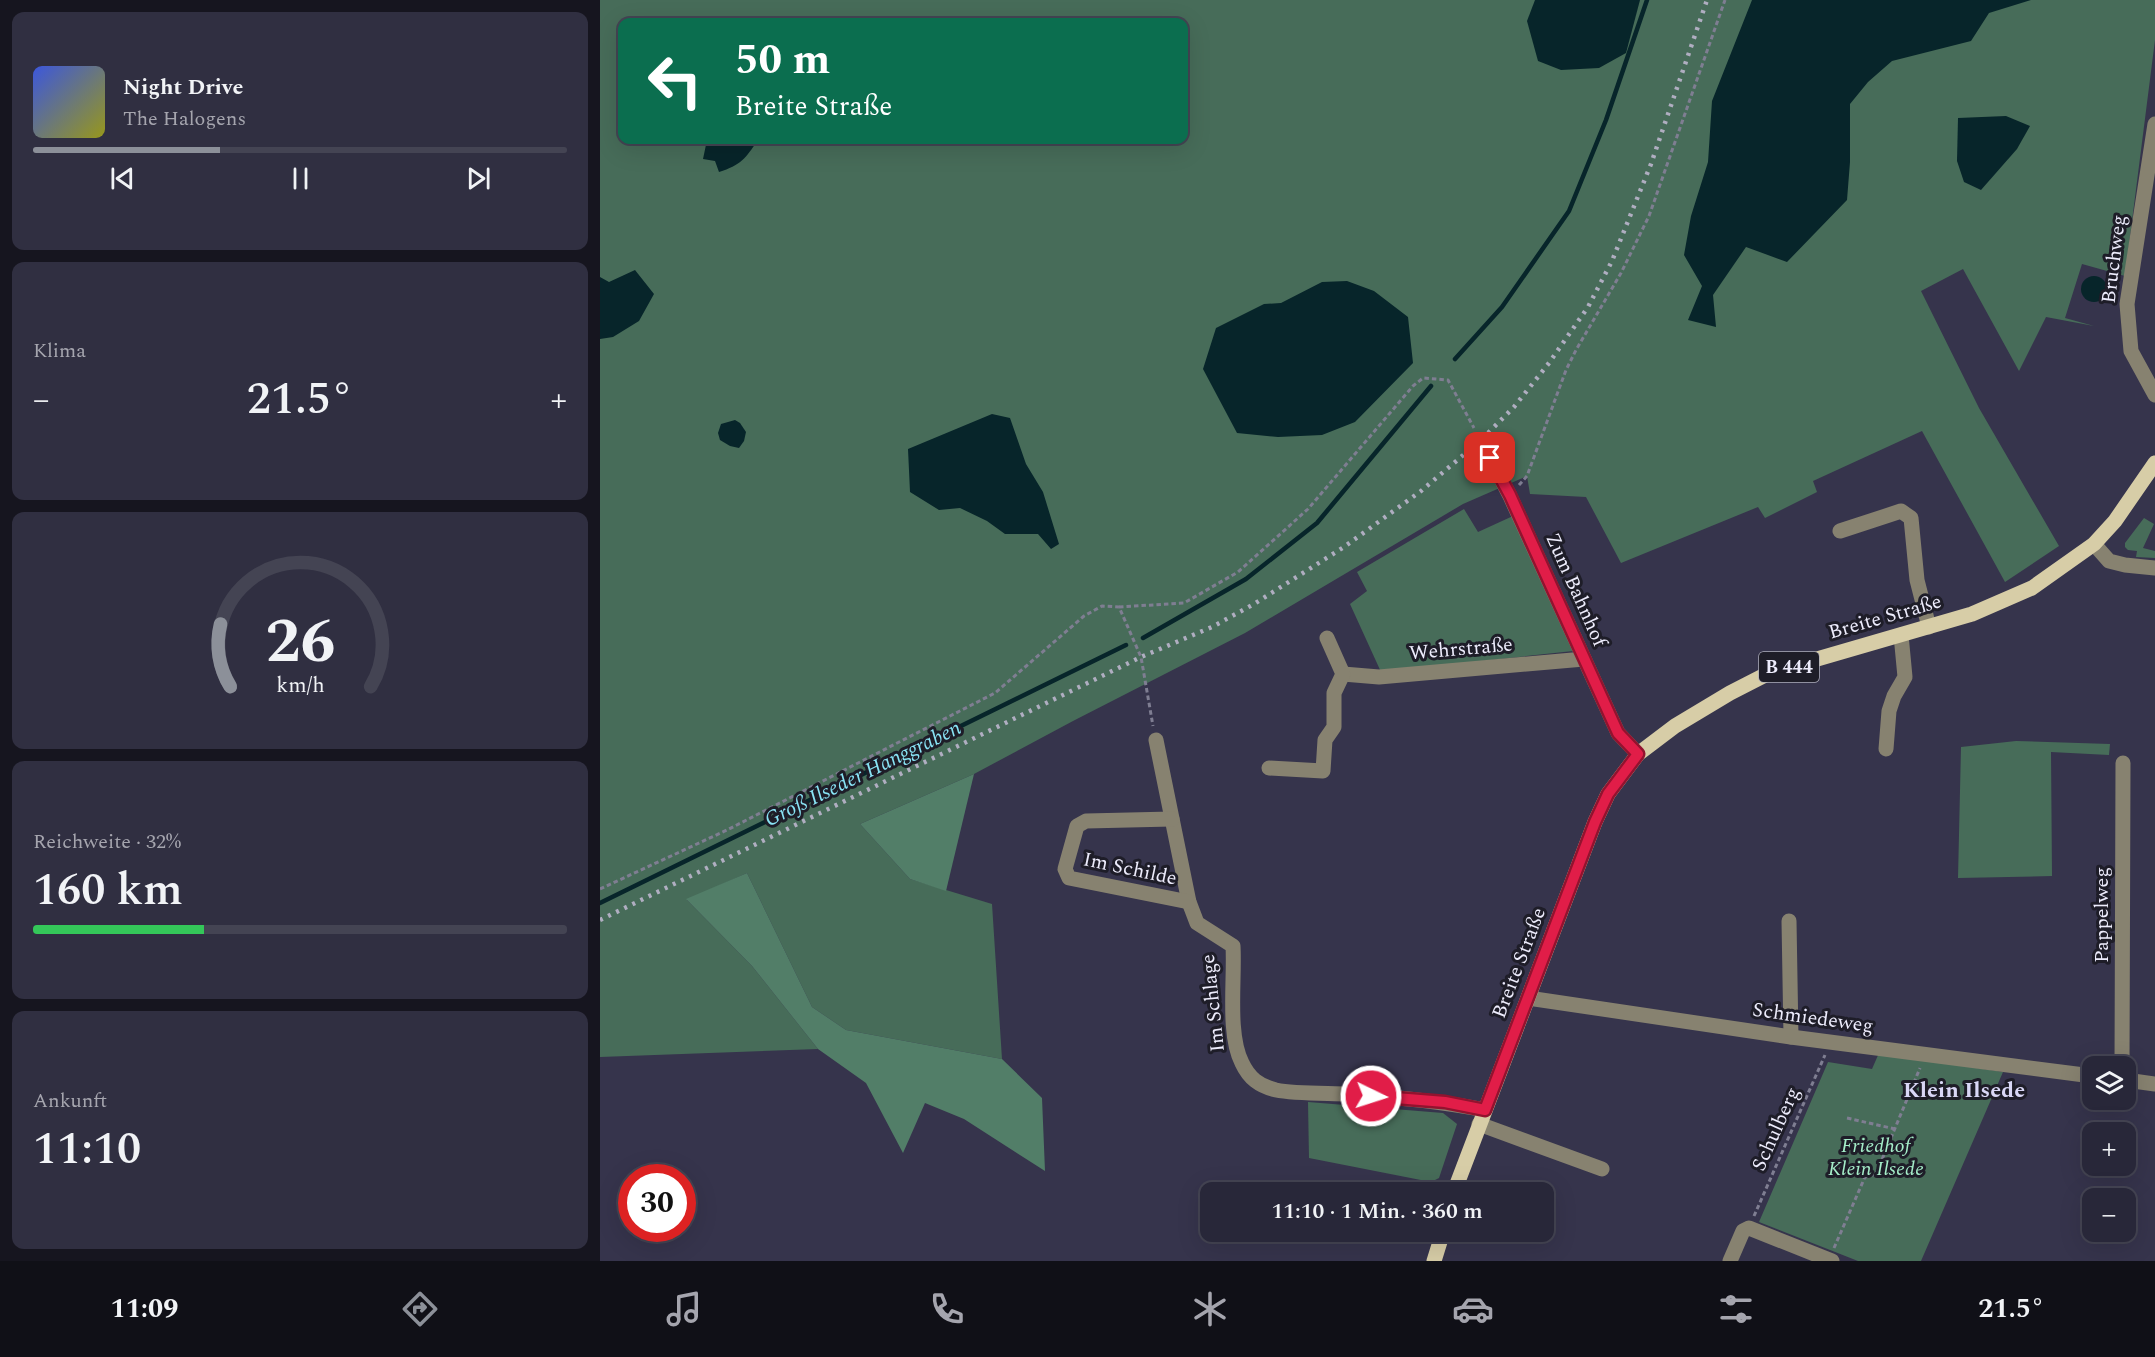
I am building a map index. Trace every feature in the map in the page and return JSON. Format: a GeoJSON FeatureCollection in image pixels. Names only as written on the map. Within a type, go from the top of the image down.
{"type":"FeatureCollection","features":[{"type":"Feature","properties":{"kind":"main road","name":"Breite Straße"},"geometry":{"type":"LineString","coordinates":[[1458,1182],[1595,822],[1608,794],[1638,754],[1675,726],[1769,673],[1972,614],[2032,588],[2094,544],[2115,521],[2155,463]]}},
{"type":"Feature","properties":{"kind":"main road"},"geometry":{"type":"LineString","coordinates":[[1434,1261],[1440,1242]]}},
{"type":"Feature","properties":{"kind":"street","name":"Bruchweg"},"geometry":{"type":"LineString","coordinates":[[2155,124],[2127,304],[2131,351],[2155,395]]}},
{"type":"Feature","properties":{"kind":"street","name":"Zum Bahnhof"},"geometry":{"type":"LineString","coordinates":[[1481,440],[1510,495],[1618,733],[1638,754]]}},
{"type":"Feature","properties":{"kind":"street"},"geometry":{"type":"LineString","coordinates":[[1840,531],[1901,511],[1911,518],[1917,580],[1929,627]]}},
{"type":"Feature","properties":{"kind":"street"},"geometry":{"type":"LineString","coordinates":[[2094,544],[2109,561],[2155,568]]}},
{"type":"Feature","properties":{"kind":"street"},"geometry":{"type":"LineString","coordinates":[[1886,749],[1889,711],[1894,696],[1905,677],[1901,635]]}},
{"type":"Feature","properties":{"kind":"street"},"geometry":{"type":"LineString","coordinates":[[1269,768],[1323,771],[1325,740],[1334,727],[1334,693],[1343,674],[1327,638]]}},
{"type":"Feature","properties":{"kind":"street","name":"Wehrstraße"},"geometry":{"type":"LineString","coordinates":[[1343,674],[1379,677],[1584,658]]}},
{"type":"Feature","properties":{"kind":"street","name":"Im Schlage"},"geometry":{"type":"LineString","coordinates":[[1156,740],[1189,902],[1197,923],[1233,946],[1234,1029],[1240,1061],[1252,1081],[1276,1090],[1445,1102],[1482,1117]]}},
{"type":"Feature","properties":{"kind":"street","name":"Pappelweg"},"geometry":{"type":"LineString","coordinates":[[2122,1056],[2123,763]]}},
{"type":"Feature","properties":{"kind":"street","name":"Im Schilde"},"geometry":{"type":"LineString","coordinates":[[1172,819],[1086,821],[1077,826],[1065,869],[1069,878],[1189,902]]}},
{"type":"Feature","properties":{"kind":"street"},"geometry":{"type":"LineString","coordinates":[[1789,921],[1791,1036]]}},
{"type":"Feature","properties":{"kind":"street","name":"Schmiedeweg"},"geometry":{"type":"LineString","coordinates":[[1528,998],[1830,1042],[2082,1075]]}},
{"type":"Feature","properties":{"kind":"street"},"geometry":{"type":"LineString","coordinates":[[2136,1081],[2155,1084]]}},
{"type":"Feature","properties":{"kind":"street"},"geometry":{"type":"LineString","coordinates":[[1482,1117],[1602,1169]]}},
{"type":"Feature","properties":{"kind":"street"},"geometry":{"type":"LineString","coordinates":[[1730,1261],[1743,1231],[1749,1228],[1830,1260]]}},
{"type":"Feature","properties":{"kind":"path"},"geometry":{"type":"LineString","coordinates":[[1510,495],[1527,476],[1576,350],[1621,273],[1649,216],[1725,0]]}},
{"type":"Feature","properties":{"kind":"path"},"geometry":{"type":"LineString","coordinates":[[600,889],[727,830],[995,693],[1084,616],[1102,606],[1119,608],[1184,603],[1238,572],[1308,509],[1413,386],[1423,378],[1448,380],[1481,440]]}},
{"type":"Feature","properties":{"kind":"path"},"geometry":{"type":"LineString","coordinates":[[1119,608],[1141,657],[1156,740]]}},
{"type":"Feature","properties":{"kind":"path","name":"Schulberg"},"geometry":{"type":"LineString","coordinates":[[1749,1228],[1830,1042]]}},
{"type":"Feature","properties":{"kind":"path"},"geometry":{"type":"LineString","coordinates":[[1830,1260],[1864,1178],[1876,1174],[1925,1055]]}},
{"type":"Feature","properties":{"kind":"path"},"geometry":{"type":"LineString","coordinates":[[1847,1118],[1895,1129]]}},
{"type":"Feature","properties":{"kind":"green space"},"geometry":{"type":"Polygon","coordinates":[[[600,0],[2155,0],[2155,40],[2125,276],[2082,264],[2065,318],[2094,326],[2046,317],[2019,371],[1963,269],[1921,291],[1979,408],[2059,546],[2005,582],[1922,431],[1813,481],[1817,492],[1765,518],[1758,507],[1621,563],[1586,497],[1530,494],[1527,476],[1463,504],[1245,633],[974,774],[860,824],[910,879],[992,904],[1002,1059],[846,1030],[812,1007],[747,873],[687,900],[752,966],[818,1049],[600,1057],[600,0]]]}},
{"type":"Feature","properties":{"kind":"green space"},"geometry":{"type":"Polygon","coordinates":[[[1464,509],[1478,532],[1513,516],[1573,651],[1381,672],[1350,604],[1367,591],[1357,572],[1464,509]]]}},
{"type":"Feature","properties":{"kind":"green space"},"geometry":{"type":"Polygon","coordinates":[[[2144,518],[2154,524],[2143,548],[2155,551],[2155,558],[2136,557],[2137,551],[2128,550],[2125,547],[2125,543],[2144,518]]]}},
{"type":"Feature","properties":{"kind":"green space"},"geometry":{"type":"Polygon","coordinates":[[[2016,741],[2110,744],[2109,755],[2051,752],[2052,876],[1958,878],[1961,747],[2016,741]]]}},
{"type":"Feature","properties":{"kind":"green space"},"geometry":{"type":"Polygon","coordinates":[[[974,774],[946,891],[910,879],[860,824],[974,774]]]}},
{"type":"Feature","properties":{"kind":"green space"},"geometry":{"type":"Polygon","coordinates":[[[747,873],[812,1007],[846,1030],[1002,1059],[1042,1098],[1045,1171],[964,1119],[925,1103],[903,1153],[866,1083],[818,1049],[752,966],[686,899],[747,873]]]}},
{"type":"Feature","properties":{"kind":"green space","name":"Friedhof Klein Ilsede"},"geometry":{"type":"Polygon","coordinates":[[[1879,1053],[2003,1072],[1921,1261],[1858,1261],[1759,1222],[1828,1062],[1872,1069],[1879,1053]]]}},
{"type":"Feature","properties":{"kind":"green space"},"geometry":{"type":"Polygon","coordinates":[[[1308,1102],[1443,1113],[1457,1124],[1439,1178],[1431,1182],[1309,1158],[1308,1102]]]}},
{"type":"Feature","properties":{"kind":"shaded area"},"geometry":{"type":"Polygon","coordinates":[[[1535,0],[1640,0],[1626,53],[1599,68],[1561,70],[1538,61],[1527,21],[1535,0]]]}},
{"type":"Feature","properties":{"kind":"shaded area"},"geometry":{"type":"Polygon","coordinates":[[[1752,0],[2031,0],[1989,13],[1971,41],[1892,61],[1868,82],[1850,104],[1850,162],[1847,200],[1787,262],[1746,247],[1713,295],[1716,327],[1688,320],[1702,286],[1684,255],[1691,216],[1708,162],[1712,101],[1752,0]]]}},
{"type":"Feature","properties":{"kind":"shaded area"},"geometry":{"type":"Polygon","coordinates":[[[2006,116],[2030,126],[2017,149],[1981,190],[1964,182],[1957,161],[1958,118],[2006,116]]]}},
{"type":"Feature","properties":{"kind":"shaded area"},"geometry":{"type":"Polygon","coordinates":[[[706,144],[755,144],[733,167],[719,172],[715,161],[703,159],[706,144]]]}},
{"type":"Feature","properties":{"kind":"shaded area"},"geometry":{"type":"Polygon","coordinates":[[[635,270],[654,294],[639,321],[613,337],[600,339],[600,277],[609,282],[635,270]]]}},
{"type":"Feature","properties":{"kind":"shaded area"},"geometry":{"type":"Polygon","coordinates":[[[2094,276],[2103,280],[2107,289],[2103,298],[2094,302],[2085,298],[2081,289],[2085,280],[2094,276]]]}},
{"type":"Feature","properties":{"kind":"shaded area"},"geometry":{"type":"Polygon","coordinates":[[[1347,281],[1374,291],[1408,317],[1413,363],[1355,422],[1322,435],[1278,437],[1237,433],[1203,369],[1216,328],[1264,304],[1281,303],[1322,282],[1347,281]]]}},
{"type":"Feature","properties":{"kind":"shaded area"},"geometry":{"type":"Polygon","coordinates":[[[992,414],[1010,418],[1026,464],[1043,492],[1059,544],[1051,549],[1038,534],[1005,534],[987,521],[960,508],[939,510],[910,492],[908,449],[992,414]]]}},
{"type":"Feature","properties":{"kind":"shaded area"},"geometry":{"type":"Polygon","coordinates":[[[735,420],[746,432],[739,448],[720,440],[718,433],[721,424],[735,420]]]}},
{"type":"Feature","properties":{"kind":"waterway","name":"Groß Ilseder Hanggraben"},"geometry":{"type":"LineString","coordinates":[[1455,359],[1502,307],[1569,211],[1606,120],[1647,0]]}},
{"type":"Feature","properties":{"kind":"waterway","name":"Groß Ilseder Hanggraben"},"geometry":{"type":"LineString","coordinates":[[1143,638],[1246,579],[1317,523],[1431,386]]}},
{"type":"Feature","properties":{"kind":"waterway","name":"Groß Ilseder Hanggraben"},"geometry":{"type":"LineString","coordinates":[[600,903],[1126,645]]}},
{"type":"Feature","properties":{"kind":"railway"},"geometry":{"type":"LineString","coordinates":[[600,920],[1141,657],[1212,627],[1254,604],[1344,547],[1421,491],[1481,440],[1514,407],[1549,363],[1588,307],[1612,261],[1651,164],[1707,0]]}},
{"type":"Feature","properties":{"kind":"district","name":"Klein Ilsede"},"geometry":{"type":"Point","coordinates":[1964,1090]}},
{"type":"Feature","properties":{"kind":"route"},"geometry":{"type":"LineString","coordinates":[[1371,1096],[1445,1102],[1485,1110],[1595,822],[1608,794],[1638,754],[1618,733],[1510,495],[1490,458]]}}]}
